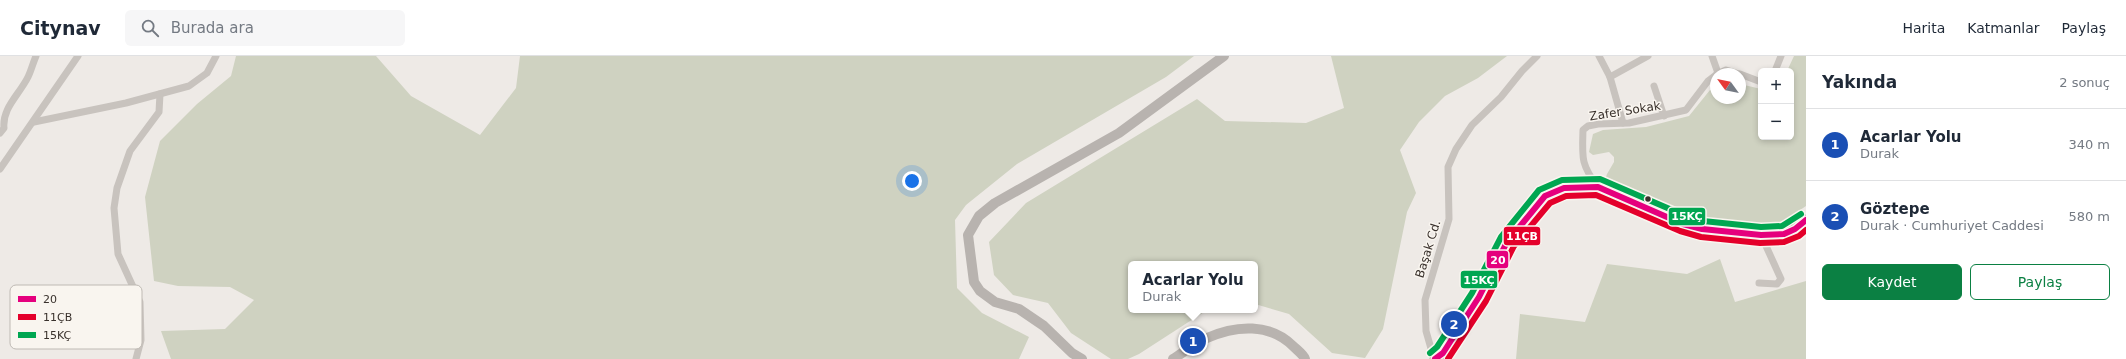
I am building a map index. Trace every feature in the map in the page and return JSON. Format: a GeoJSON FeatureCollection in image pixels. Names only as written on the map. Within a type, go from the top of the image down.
{"type":"FeatureCollection","features":[{"type":"Feature","properties":{"kind":"main road"},"geometry":{"type":"LineString","coordinates":[[1082,359],[1072,353],[1044,326],[1019,308],[995,302],[980,291],[974,282],[968,235],[979,216],[995,203],[1119,133],[1224,56]]}},
{"type":"Feature","properties":{"kind":"main road"},"geometry":{"type":"LineString","coordinates":[[1441,358],[1479,297],[1507,242],[1545,196],[1564,188],[1598,187],[1683,224],[1702,229],[1761,235],[1784,234],[1795,229],[1806,220]]}},
{"type":"Feature","properties":{"kind":"main road"},"geometry":{"type":"LineString","coordinates":[[1173,359],[1207,338],[1235,330],[1257,328],[1268,330],[1283,336],[1305,359]]}},
{"type":"Feature","properties":{"kind":"street"},"geometry":{"type":"LineString","coordinates":[[0,133],[4,128],[3,119],[6,110],[28,77],[36,56]]}},
{"type":"Feature","properties":{"kind":"street"},"geometry":{"type":"LineString","coordinates":[[0,169],[34,122],[78,56]]}},
{"type":"Feature","properties":{"kind":"street"},"geometry":{"type":"LineString","coordinates":[[34,122],[41,122],[160,94],[196,83],[207,73],[216,56]]}},
{"type":"Feature","properties":{"kind":"street","name":"Başak Cd."},"geometry":{"type":"LineString","coordinates":[[1441,358],[1426,331],[1425,300],[1449,219],[1448,167],[1456,149],[1472,125],[1501,97],[1522,71],[1537,56]]}},
{"type":"Feature","properties":{"kind":"street"},"geometry":{"type":"LineString","coordinates":[[1600,56],[1610,77],[1623,124]]}},
{"type":"Feature","properties":{"kind":"street"},"geometry":{"type":"LineString","coordinates":[[1610,77],[1648,56]]}},
{"type":"Feature","properties":{"kind":"street"},"geometry":{"type":"LineString","coordinates":[[1712,56],[1715,68]]}},
{"type":"Feature","properties":{"kind":"street"},"geometry":{"type":"LineString","coordinates":[[1776,68],[1781,56]]}},
{"type":"Feature","properties":{"kind":"street"},"geometry":{"type":"LineString","coordinates":[[1746,77],[1758,81]]}},
{"type":"Feature","properties":{"kind":"street","name":"Zafer Sokak"},"geometry":{"type":"LineString","coordinates":[[1598,187],[1589,175],[1582,158],[1583,130],[1588,126],[1598,124],[1623,124],[1686,110],[1710,79]]}},
{"type":"Feature","properties":{"kind":"street"},"geometry":{"type":"LineString","coordinates":[[1654,86],[1664,116]]}},
{"type":"Feature","properties":{"kind":"street"},"geometry":{"type":"LineString","coordinates":[[132,285],[118,254],[114,208],[117,188],[130,151],[159,112],[160,94]]}},
{"type":"Feature","properties":{"kind":"street"},"geometry":{"type":"LineString","coordinates":[[1759,283],[1777,284],[1781,279],[1761,235]]}},
{"type":"Feature","properties":{"kind":"street"},"geometry":{"type":"LineString","coordinates":[[136,359],[139,349]]}},
{"type":"Feature","properties":{"kind":"green space"},"geometry":{"type":"Polygon","coordinates":[[[236,56],[376,56],[411,96],[480,135],[516,88],[520,56],[1194,56],[1166,77],[1017,164],[966,205],[955,220],[957,288],[982,313],[1029,337],[1019,359],[171,359],[161,331],[225,329],[254,300],[230,287],[178,286],[154,281],[145,197],[160,141],[197,104],[231,76],[236,56]]]}},
{"type":"Feature","properties":{"kind":"green space"},"geometry":{"type":"Polygon","coordinates":[[[1331,56],[1507,56],[1478,78],[1445,96],[1419,122],[1400,150],[1416,193],[1407,212],[1383,329],[1365,358],[1332,353],[1289,314],[1258,305],[1258,261],[1128,261],[1128,313],[1202,313],[1139,354],[1128,359],[1111,359],[1071,333],[1048,303],[1013,295],[994,275],[989,242],[1026,203],[1197,99],[1225,121],[1306,123],[1344,108],[1331,56]]]}},
{"type":"Feature","properties":{"kind":"green space"},"geometry":{"type":"Polygon","coordinates":[[[1794,56],[1806,56],[1806,206],[1785,220],[1772,225],[1720,221],[1683,213],[1605,180],[1614,162],[1614,157],[1609,152],[1593,155],[1589,152],[1593,134],[1603,130],[1646,127],[1689,116],[1710,90],[1710,104],[1746,104],[1746,85],[1758,88],[1758,140],[1794,140],[1794,68],[1788,68],[1794,56]]]}},
{"type":"Feature","properties":{"kind":"green space"},"geometry":{"type":"Polygon","coordinates":[[[1720,259],[1735,302],[1806,281],[1806,359],[1516,359],[1520,314],[1585,322],[1607,264],[1687,274],[1720,259]]]}},
{"type":"Feature","properties":{"kind":"transit line","name":"15KÇ"},"geometry":{"type":"LineString","coordinates":[[1430,353],[1437,347],[1472,293],[1501,237],[1539,190],[1562,180],[1600,179],[1686,216],[1703,221],[1761,227],[1782,226],[1801,214]]}},
{"type":"Feature","properties":{"kind":"transit line","name":"20"},"geometry":{"type":"LineString","coordinates":[[1435,359],[1443,353],[1479,297],[1507,242],[1545,196],[1564,188],[1598,187],[1683,224],[1702,229],[1761,235],[1784,234],[1795,229],[1806,220]]}},
{"type":"Feature","properties":{"kind":"transit line","name":"11ÇB"},"geometry":{"type":"LineString","coordinates":[[1448,359],[1486,301],[1514,246],[1550,203],[1566,196],[1596,195],[1680,231],[1701,237],[1760,243],[1784,242],[1799,236],[1806,230]]}},
{"type":"Feature","properties":{"kind":"place","name":"Göztepe"},"geometry":{"type":"Point","coordinates":[1454,324]}},
{"type":"Feature","properties":{"kind":"place","name":"Acarlar Yolu"},"geometry":{"type":"Point","coordinates":[1193,341]}}]}
